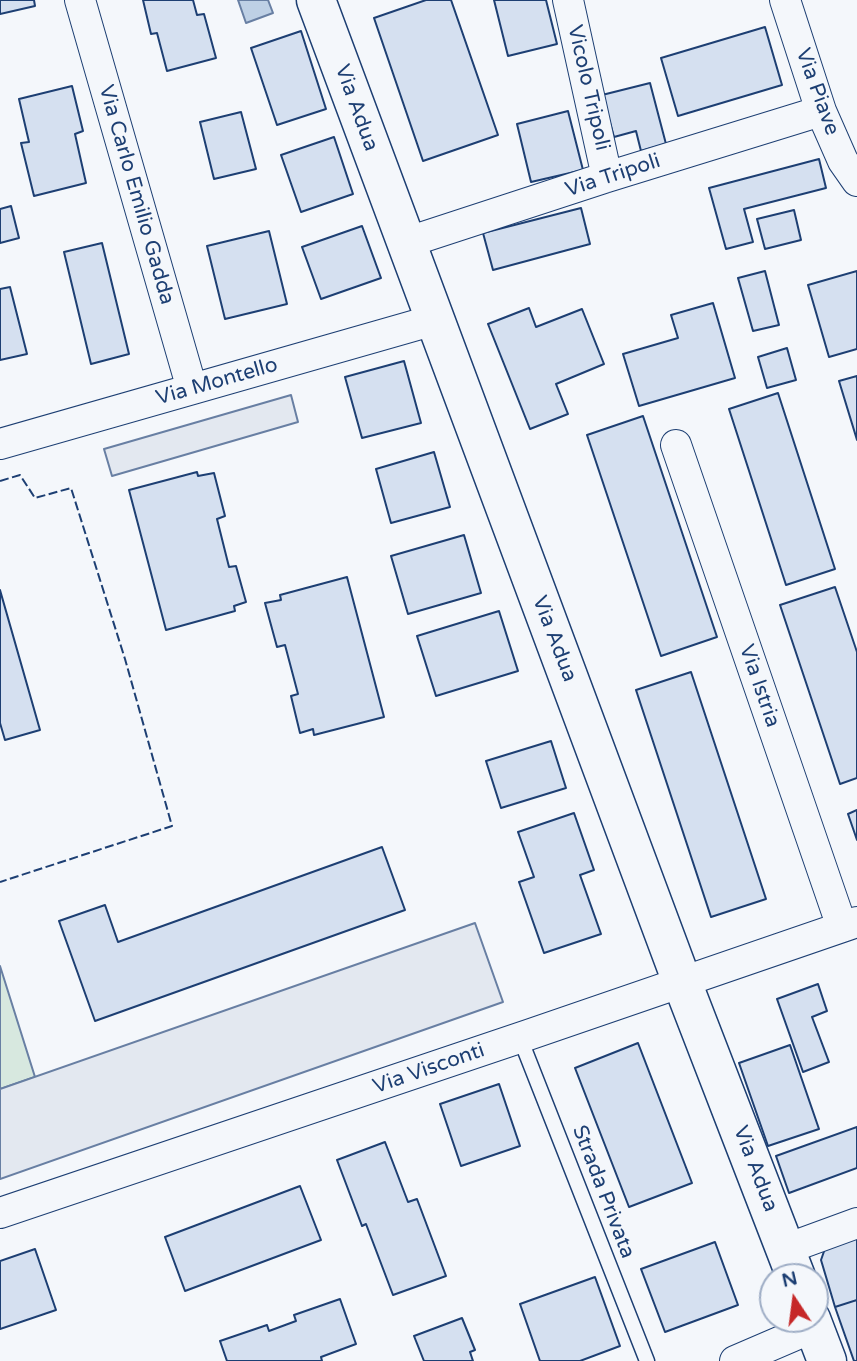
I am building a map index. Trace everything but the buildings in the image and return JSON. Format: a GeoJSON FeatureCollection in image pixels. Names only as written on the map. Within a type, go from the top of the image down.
{"type":"FeatureCollection","features":[{"type":"Feature","properties":{"kind":"street","name":"Via Carlo Emilio Gadda"},"geometry":{"type":"LineString","coordinates":[[80,0],[192,389]]}},
{"type":"Feature","properties":{"kind":"street","name":"Via Adua"},"geometry":{"type":"LineString","coordinates":[[316,0],[682,982],[791,1263]]}},
{"type":"Feature","properties":{"kind":"street","name":"Vicolo Tripoli"},"geometry":{"type":"LineString","coordinates":[[568,0],[607,177]]}},
{"type":"Feature","properties":{"kind":"street","name":"Via Piave"},"geometry":{"type":"LineString","coordinates":[[785,0],[821,111],[843,162],[857,181]]}},
{"type":"Feature","properties":{"kind":"street","name":"Via Tripoli"},"geometry":{"type":"LineString","coordinates":[[405,243],[821,111]]}},
{"type":"Feature","properties":{"kind":"street","name":"Via Montello"},"geometry":{"type":"LineString","coordinates":[[0,444],[434,320]]}},
{"type":"Feature","properties":{"kind":"street","name":"Via Istria"},"geometry":{"type":"LineString","coordinates":[[676,445],[850,924]]}},
{"type":"Feature","properties":{"kind":"street","name":"Via Visconti"},"geometry":{"type":"LineString","coordinates":[[0,1213],[850,924]]}},
{"type":"Feature","properties":{"kind":"street"},"geometry":{"type":"LineString","coordinates":[[791,1263],[857,1223]]}},
{"type":"Feature","properties":{"kind":"street"},"geometry":{"type":"LineString","coordinates":[[735,1361],[818,1336]]}},
{"type":"Feature","properties":{"kind":"lane","name":"Strada Privata"},"geometry":{"type":"LineString","coordinates":[[520,1038],[647,1361]]}},
{"type":"Feature","properties":{"kind":"shaded area"},"geometry":{"type":"Polygon","coordinates":[[[291,395],[298,422],[112,476],[104,449],[291,395]]]}},
{"type":"Feature","properties":{"kind":"shaded area"},"geometry":{"type":"Polygon","coordinates":[[[475,923],[503,1002],[0,1179],[0,1089],[475,923]]]}},
{"type":"Feature","properties":{"kind":"shaded area"},"geometry":{"type":"Polygon","coordinates":[[[0,966],[35,1077],[0,1089],[0,966]]]}},
{"type":"Feature","properties":{"kind":"water"},"geometry":{"type":"Polygon","coordinates":[[[238,0],[268,0],[273,13],[246,23],[238,0]]]}},
{"type":"Feature","properties":{"kind":"fence"},"geometry":{"type":"LineString","coordinates":[[0,481],[20,475],[35,498],[71,488],[125,659],[172,826],[0,882]]}}]}
